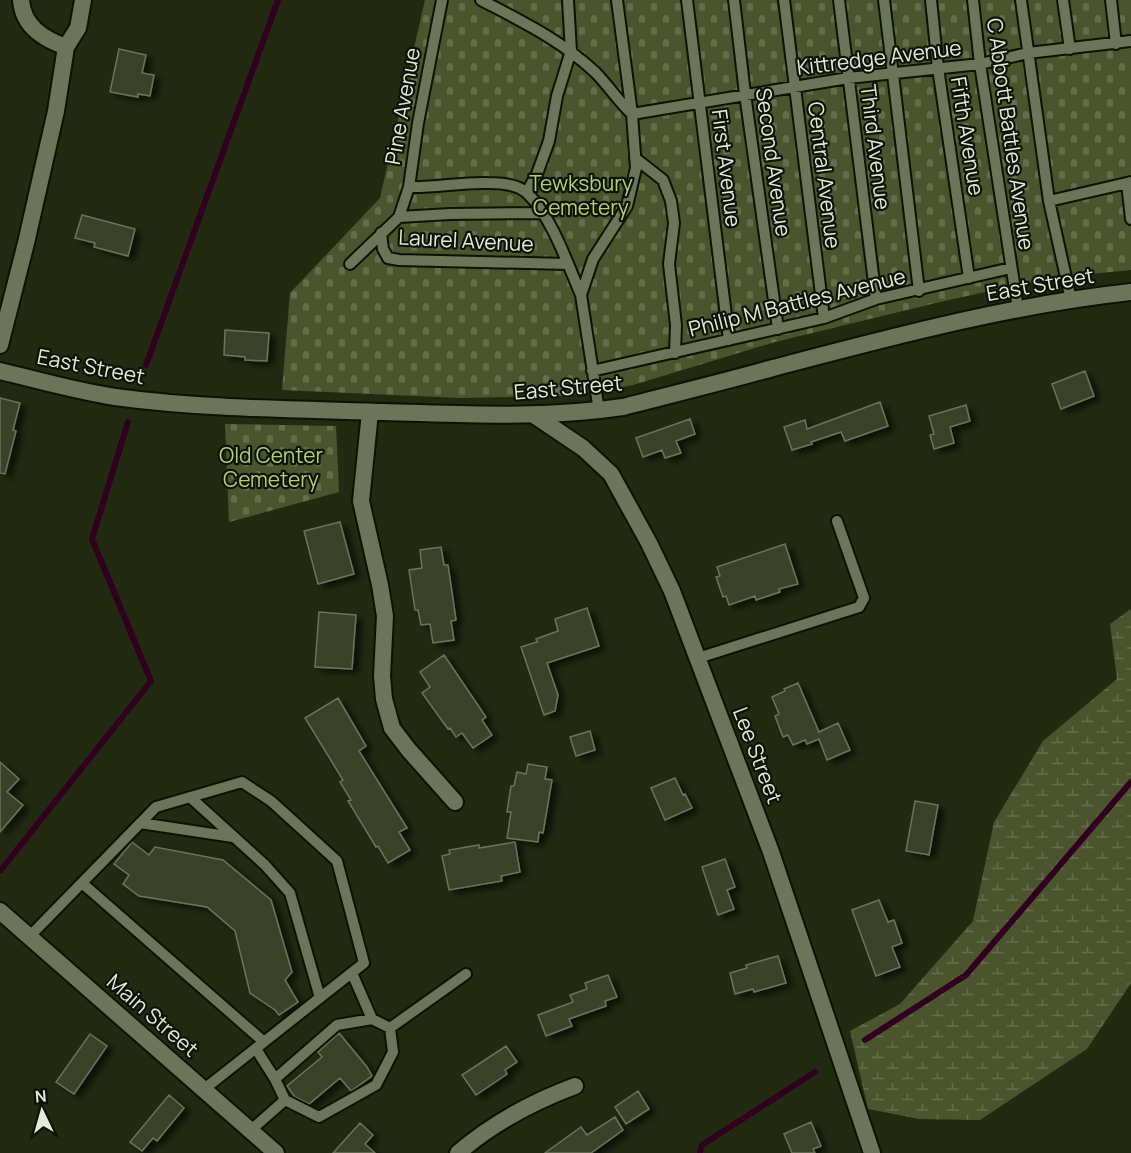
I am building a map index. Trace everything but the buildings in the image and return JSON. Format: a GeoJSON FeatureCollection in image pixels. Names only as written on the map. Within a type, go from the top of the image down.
{"type":"FeatureCollection","features":[{"type":"Feature","properties":{"kind":"street"},"geometry":{"type":"LineString","coordinates":[[21,0],[30,24],[46,40],[66,47]]}},
{"type":"Feature","properties":{"kind":"street"},"geometry":{"type":"LineString","coordinates":[[0,345],[56,111],[66,47],[78,28],[82,0]]}},
{"type":"Feature","properties":{"kind":"street","name":"East Street"},"geometry":{"type":"LineString","coordinates":[[0,371],[113,396],[149,400],[252,408],[534,416],[623,407],[875,341],[1018,309],[1131,292]]}},
{"type":"Feature","properties":{"kind":"street"},"geometry":{"type":"LineString","coordinates":[[370,412],[361,501],[385,616],[382,676],[384,699],[392,728],[454,802]]}},
{"type":"Feature","properties":{"kind":"street","name":"Lee Street"},"geometry":{"type":"LineString","coordinates":[[534,416],[583,448],[611,474],[672,591],[771,852],[872,1153]]}},
{"type":"Feature","properties":{"kind":"street","name":"Main Street"},"geometry":{"type":"LineString","coordinates":[[0,911],[204,1089],[272,1152]]}},
{"type":"Feature","properties":{"kind":"street"},"geometry":{"type":"LineString","coordinates":[[458,1153],[476,1137],[509,1116],[543,1098],[575,1086]]}},
{"type":"Feature","properties":{"kind":"lane","name":"Pine Avenue"},"geometry":{"type":"LineString","coordinates":[[399,218],[409,187],[418,123],[442,0]]}},
{"type":"Feature","properties":{"kind":"lane"},"geometry":{"type":"LineString","coordinates":[[481,0],[540,30],[571,51],[596,73],[632,114]]}},
{"type":"Feature","properties":{"kind":"lane"},"geometry":{"type":"LineString","coordinates":[[527,192],[537,174],[549,141],[557,96],[571,51],[568,0]]}},
{"type":"Feature","properties":{"kind":"lane"},"geometry":{"type":"LineString","coordinates":[[581,296],[593,259],[627,206],[636,168],[632,114],[617,0]]}},
{"type":"Feature","properties":{"kind":"lane","name":"First Avenue"},"geometry":{"type":"LineString","coordinates":[[687,0],[729,340]]}},
{"type":"Feature","properties":{"kind":"lane","name":"Second Avenue"},"geometry":{"type":"LineString","coordinates":[[734,0],[778,329]]}},
{"type":"Feature","properties":{"kind":"lane","name":"Central Avenue"},"geometry":{"type":"LineString","coordinates":[[784,0],[824,318]]}},
{"type":"Feature","properties":{"kind":"lane","name":"Third Avenue"},"geometry":{"type":"LineString","coordinates":[[839,0],[876,299]]}},
{"type":"Feature","properties":{"kind":"lane"},"geometry":{"type":"LineString","coordinates":[[884,0],[919,291]]}},
{"type":"Feature","properties":{"kind":"lane","name":"Fifth Avenue"},"geometry":{"type":"LineString","coordinates":[[931,0],[938,68],[969,278]]}},
{"type":"Feature","properties":{"kind":"lane","name":"C Abbott Battles Avenue"},"geometry":{"type":"LineString","coordinates":[[973,0],[980,64],[1018,309]]}},
{"type":"Feature","properties":{"kind":"lane"},"geometry":{"type":"LineString","coordinates":[[1020,0],[1049,201],[1071,300]]}},
{"type":"Feature","properties":{"kind":"lane"},"geometry":{"type":"LineString","coordinates":[[1063,0],[1070,49]]}},
{"type":"Feature","properties":{"kind":"lane"},"geometry":{"type":"LineString","coordinates":[[1111,0],[1116,44]]}},
{"type":"Feature","properties":{"kind":"lane","name":"Kittredge Avenue"},"geometry":{"type":"LineString","coordinates":[[632,114],[848,78],[980,64],[1028,53],[1131,41]]}},
{"type":"Feature","properties":{"kind":"lane"},"geometry":{"type":"LineString","coordinates":[[635,158],[663,180],[671,201],[674,223],[669,264],[676,325],[675,352]]}},
{"type":"Feature","properties":{"kind":"lane"},"geometry":{"type":"LineString","coordinates":[[409,187],[426,188],[490,182],[510,185],[527,192],[550,224],[581,296],[599,411]]}},
{"type":"Feature","properties":{"kind":"lane"},"geometry":{"type":"LineString","coordinates":[[1049,201],[1129,182],[1131,219]]}},
{"type":"Feature","properties":{"kind":"lane"},"geometry":{"type":"LineString","coordinates":[[350,264],[399,218],[450,214],[542,213]]}},
{"type":"Feature","properties":{"kind":"lane","name":"Laurel Avenue"},"geometry":{"type":"LineString","coordinates":[[381,233],[383,249],[388,258],[399,260],[567,264]]}},
{"type":"Feature","properties":{"kind":"lane","name":"Philip M Battles Avenue"},"geometry":{"type":"LineString","coordinates":[[592,371],[824,318],[876,299],[919,291],[1011,267]]}},
{"type":"Feature","properties":{"kind":"lane"},"geometry":{"type":"LineString","coordinates":[[698,658],[859,607],[864,598],[837,521]]}},
{"type":"Feature","properties":{"kind":"lane"},"geometry":{"type":"LineString","coordinates":[[29,937],[156,807],[242,782],[271,801],[337,861],[364,963],[204,1089]]}},
{"type":"Feature","properties":{"kind":"lane"},"geometry":{"type":"LineString","coordinates":[[190,797],[265,865],[290,893],[320,998]]}},
{"type":"Feature","properties":{"kind":"lane"},"geometry":{"type":"LineString","coordinates":[[140,823],[233,837]]}},
{"type":"Feature","properties":{"kind":"lane"},"geometry":{"type":"LineString","coordinates":[[82,883],[260,1045],[285,1100],[319,1117],[376,1085],[393,1052],[390,1029]]}},
{"type":"Feature","properties":{"kind":"lane"},"geometry":{"type":"LineString","coordinates":[[352,973],[372,1019],[390,1029]]}},
{"type":"Feature","properties":{"kind":"lane"},"geometry":{"type":"LineString","coordinates":[[390,1029],[466,974]]}},
{"type":"Feature","properties":{"kind":"lane"},"geometry":{"type":"LineString","coordinates":[[275,1079],[337,1025],[372,1019]]}},
{"type":"Feature","properties":{"kind":"lane"},"geometry":{"type":"LineString","coordinates":[[250,1130],[285,1100]]}},
{"type":"Feature","properties":{"kind":"green space","name":"Tewksbury Cemetery"},"geometry":{"type":"Polygon","coordinates":[[[425,0],[1131,0],[1131,270],[1021,284],[940,302],[775,342],[633,385],[568,396],[461,398],[282,390],[290,293],[380,198],[425,0]]]}},
{"type":"Feature","properties":{"kind":"green space","name":"Old Center Cemetery"},"geometry":{"type":"Polygon","coordinates":[[[225,424],[336,426],[339,492],[229,522],[225,424]]]}},
{"type":"Feature","properties":{"kind":"green space"},"geometry":{"type":"Polygon","coordinates":[[[1131,609],[1131,983],[1087,1049],[980,1120],[919,1119],[868,1109],[850,1031],[900,1004],[973,921],[994,822],[1043,741],[1117,679],[1110,624],[1131,609]]]}},
{"type":"Feature","properties":{"kind":"waterway"},"geometry":{"type":"LineString","coordinates":[[146,365],[278,0]]}},
{"type":"Feature","properties":{"kind":"waterway"},"geometry":{"type":"LineString","coordinates":[[1,870],[151,681],[92,539],[128,422]]}},
{"type":"Feature","properties":{"kind":"waterway"},"geometry":{"type":"LineString","coordinates":[[865,1040],[966,975],[1131,782]]}},
{"type":"Feature","properties":{"kind":"waterway"},"geometry":{"type":"LineString","coordinates":[[700,1153],[702,1145],[815,1072]]}}]}
